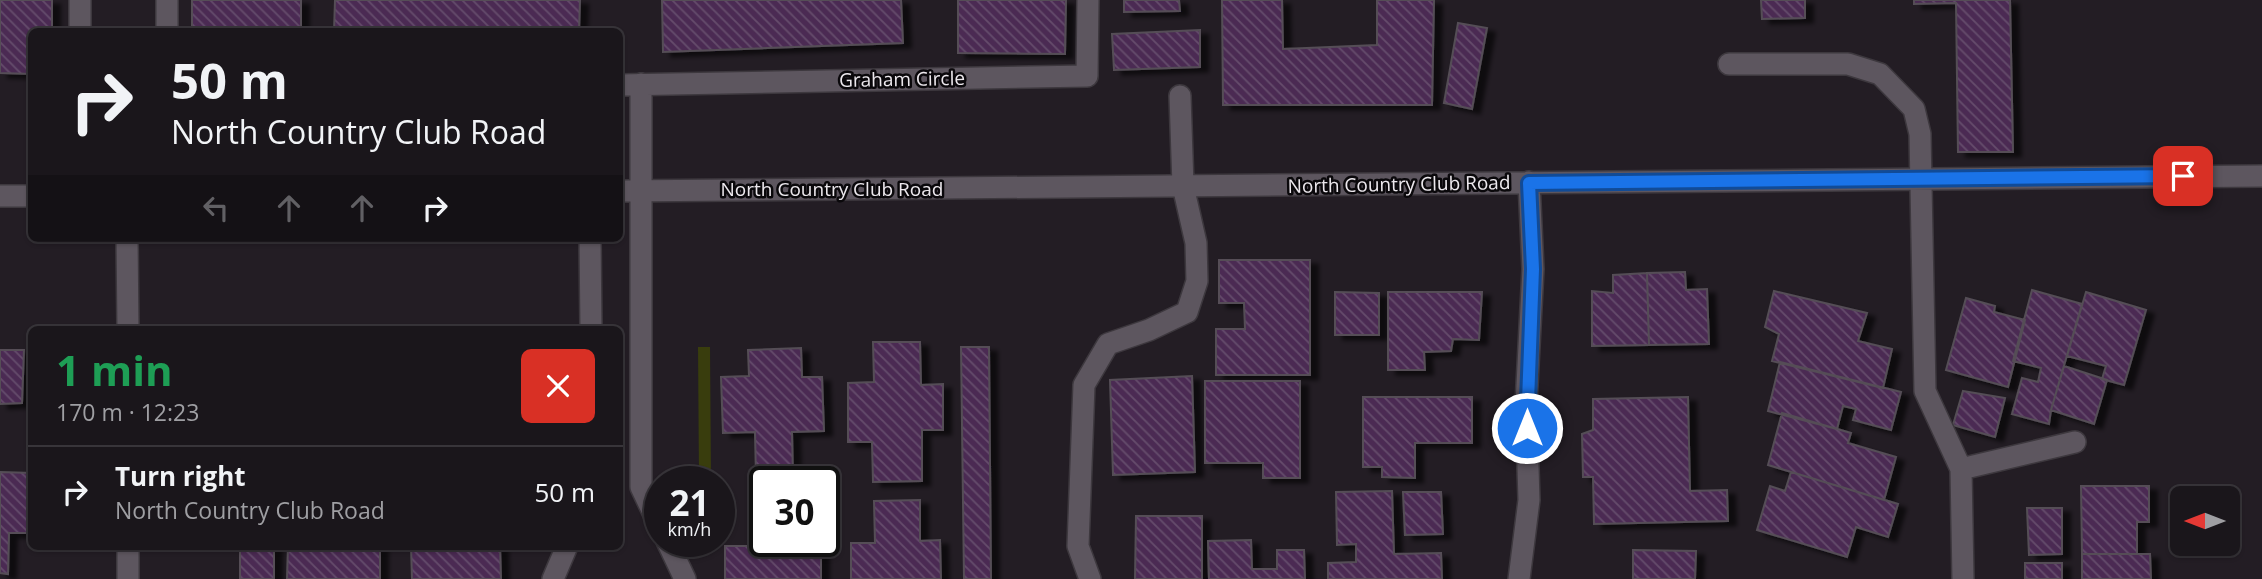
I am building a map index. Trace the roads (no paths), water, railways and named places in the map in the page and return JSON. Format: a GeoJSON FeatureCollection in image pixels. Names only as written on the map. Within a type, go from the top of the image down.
{"type":"FeatureCollection","features":[{"type":"Feature","properties":{"kind":"street"},"geometry":{"type":"LineString","coordinates":[[80,0],[80,28]]}},
{"type":"Feature","properties":{"kind":"street"},"geometry":{"type":"LineString","coordinates":[[167,0],[167,28]]}},
{"type":"Feature","properties":{"kind":"street","name":"Graham Circle"},"geometry":{"type":"LineString","coordinates":[[644,493],[641,487],[630,190],[630,84],[1087,76],[1088,0]]}},
{"type":"Feature","properties":{"kind":"street"},"geometry":{"type":"LineString","coordinates":[[1729,64],[1848,64],[1880,74],[1914,109],[1920,134],[1925,391],[1961,469],[1963,579]]}},
{"type":"Feature","properties":{"kind":"street"},"geometry":{"type":"LineString","coordinates":[[1090,579],[1078,546],[1084,385],[1108,344],[1149,330],[1187,312],[1197,281],[1196,243],[1183,186],[1180,96]]}},
{"type":"Feature","properties":{"kind":"street","name":"North Country Club Road"},"geometry":{"type":"LineString","coordinates":[[630,190],[2262,176]]}},
{"type":"Feature","properties":{"kind":"street"},"geometry":{"type":"LineString","coordinates":[[1519,579],[1529,500],[1526,404],[1533,269],[1529,183]]}},
{"type":"Feature","properties":{"kind":"street"},"geometry":{"type":"LineString","coordinates":[[0,196],[28,196]]}},
{"type":"Feature","properties":{"kind":"street"},"geometry":{"type":"LineString","coordinates":[[127,242],[128,326]]}},
{"type":"Feature","properties":{"kind":"street"},"geometry":{"type":"LineString","coordinates":[[590,242],[591,326]]}},
{"type":"Feature","properties":{"kind":"street"},"geometry":{"type":"LineString","coordinates":[[1961,469],[2075,442]]}},
{"type":"Feature","properties":{"kind":"street"},"geometry":{"type":"LineString","coordinates":[[128,550],[128,579]]}},
{"type":"Feature","properties":{"kind":"street"},"geometry":{"type":"LineString","coordinates":[[553,579],[564,550]]}},
{"type":"Feature","properties":{"kind":"street"},"geometry":{"type":"LineString","coordinates":[[675,557],[685,579]]}}]}
